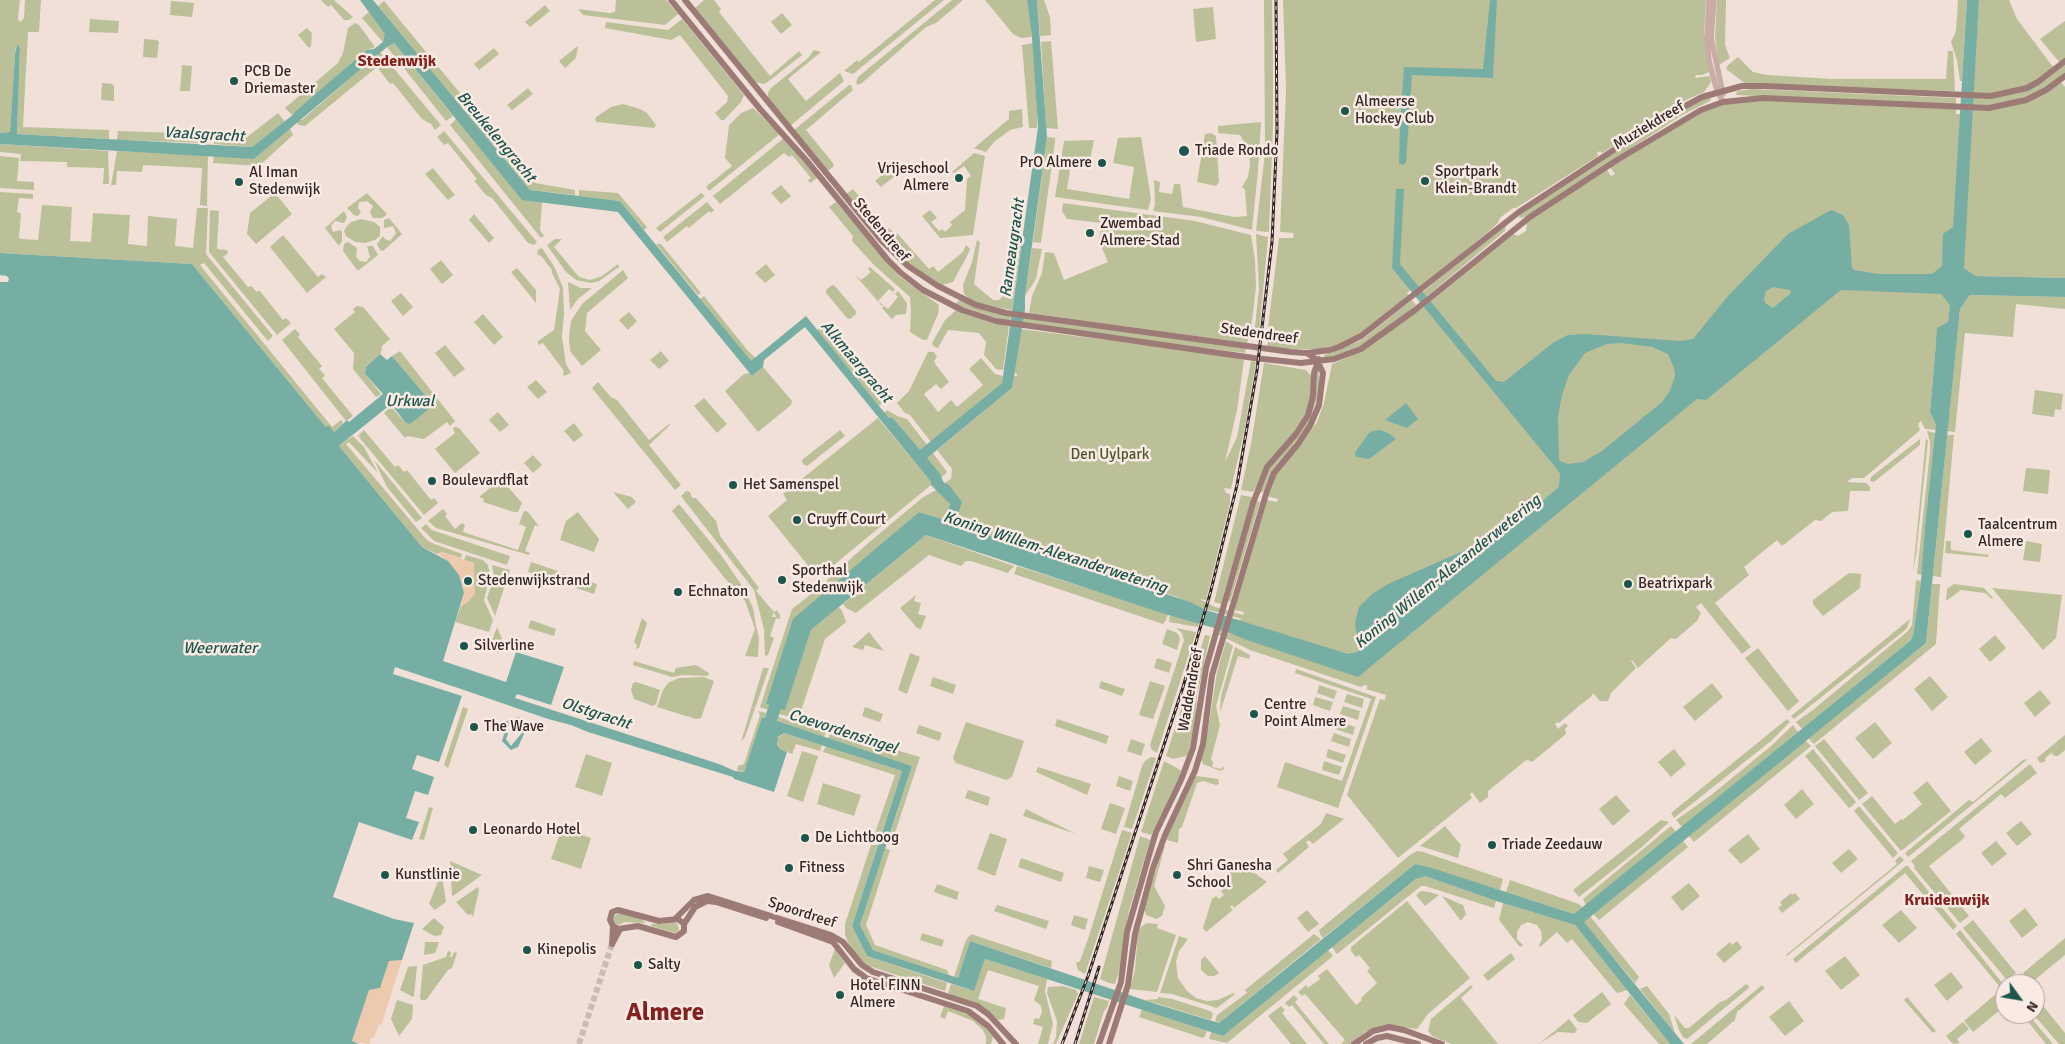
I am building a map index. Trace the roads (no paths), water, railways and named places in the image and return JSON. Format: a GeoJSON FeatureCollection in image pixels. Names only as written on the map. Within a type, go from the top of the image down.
{"type":"FeatureCollection","features":[{"type":"Feature","properties":{"kind":"main road","name":"Stedendreef"},"geometry":{"type":"LineString","coordinates":[[671,0],[753,101],[793,143],[887,259],[923,290],[952,306],[976,315],[1005,322],[1301,363]]}},
{"type":"Feature","properties":{"kind":"main road","name":"Stedendreef"},"geometry":{"type":"LineString","coordinates":[[685,0],[894,254],[925,278],[960,298],[1006,313],[1291,352],[1325,351]]}},
{"type":"Feature","properties":{"kind":"main road","name":"Muziekdreef"},"geometry":{"type":"LineString","coordinates":[[1325,351],[1339,348],[1361,336],[1527,207],[1661,119],[1702,96],[1742,86],[1764,86],[1952,96],[1991,96],[2017,92],[2038,82],[2065,61]]}},
{"type":"Feature","properties":{"kind":"main road","name":"Muziekdreef"},"geometry":{"type":"LineString","coordinates":[[1301,363],[1332,360],[1361,350],[1415,310],[1530,217],[1677,123],[1701,110],[1723,102],[1744,98],[1979,108],[1999,107],[2026,100],[2065,76]]}},
{"type":"Feature","properties":{"kind":"main road","name":"Waddendreef"},"geometry":{"type":"LineString","coordinates":[[1099,1044],[1121,982],[1127,932],[1156,832],[1181,780],[1193,748],[1206,668],[1253,503],[1270,462],[1296,434],[1308,415],[1313,396],[1314,373],[1318,361],[1325,351]]}},
{"type":"Feature","properties":{"kind":"main road","name":"Stedendreef"},"geometry":{"type":"LineString","coordinates":[[1307,353],[1318,361]]}},
{"type":"Feature","properties":{"kind":"main road"},"geometry":{"type":"LineString","coordinates":[[1323,373],[1332,360]]}},
{"type":"Feature","properties":{"kind":"main road"},"geometry":{"type":"LineString","coordinates":[[1318,361],[1323,373]]}},
{"type":"Feature","properties":{"kind":"main road"},"geometry":{"type":"LineString","coordinates":[[1301,363],[1314,373]]}},
{"type":"Feature","properties":{"kind":"main road","name":"Waddendreef"},"geometry":{"type":"LineString","coordinates":[[1109,1044],[1128,985],[1135,934],[1161,848],[1195,771],[1203,744],[1212,675],[1262,505],[1274,473],[1310,426],[1320,400],[1323,373]]}},
{"type":"Feature","properties":{"kind":"main road","name":"Spoordreef"},"geometry":{"type":"LineString","coordinates":[[676,918],[694,900],[706,896],[833,936],[844,942],[867,968],[951,1002],[968,1011],[980,1019],[1003,1044]]}},
{"type":"Feature","properties":{"kind":"main road","name":"Spoordreef"},"geometry":{"type":"LineString","coordinates":[[620,929],[638,926],[676,937],[684,931],[684,924],[695,907],[707,901],[716,902],[832,941],[854,969],[862,976],[941,998]]}},
{"type":"Feature","properties":{"kind":"main road"},"geometry":{"type":"LineString","coordinates":[[613,926],[620,929],[612,944],[613,926],[610,917],[612,912],[616,910],[659,921],[676,918],[684,924]]}},
{"type":"Feature","properties":{"kind":"main road","name":"Spoordreef"},"geometry":{"type":"LineString","coordinates":[[951,1002],[977,1006],[1016,1044]]}},
{"type":"Feature","properties":{"kind":"main road"},"geometry":{"type":"LineString","coordinates":[[1354,1044],[1373,1031],[1389,1027],[1404,1030],[1442,1044]]}},
{"type":"Feature","properties":{"kind":"main road"},"geometry":{"type":"LineString","coordinates":[[1366,1044],[1377,1038],[1387,1036],[1418,1044]]}},
{"type":"Feature","properties":{"kind":"street"},"geometry":{"type":"LineString","coordinates":[[1709,0],[1707,37],[1709,61],[1720,91]]}},
{"type":"Feature","properties":{"kind":"street"},"geometry":{"type":"LineString","coordinates":[[1714,0],[1711,37],[1723,102]]}},
{"type":"Feature","properties":{"kind":"water","name":"Weerwater"},"geometry":{"type":"Polygon","coordinates":[[[360,0],[373,0],[530,190],[620,201],[751,361],[806,316],[889,418],[892,417],[920,450],[1002,383],[1038,127],[1032,37],[1027,0],[1037,0],[1047,137],[1025,296],[1025,309],[1012,388],[927,458],[940,474],[944,483],[949,485],[962,502],[955,524],[1190,602],[1206,610],[1348,654],[1357,652],[1364,647],[1356,631],[1355,622],[1359,607],[1372,594],[1388,584],[1504,533],[1559,487],[1560,474],[1556,468],[1392,268],[1396,189],[1404,189],[1400,264],[1496,381],[1504,382],[1554,342],[1568,335],[1585,334],[1680,341],[1693,339],[1728,296],[1788,234],[1831,210],[1843,215],[1849,225],[1852,268],[1854,270],[1878,274],[1932,274],[1942,266],[1943,234],[1953,227],[1967,0],[1979,0],[1964,268],[1976,276],[2065,278],[2065,297],[1970,295],[1960,309],[1926,643],[1584,922],[1684,1044],[1670,1044],[1575,925],[1496,901],[1425,876],[1416,879],[1223,1036],[985,959],[974,991],[867,956],[852,926],[902,771],[784,733],[778,737],[777,744],[780,749],[787,752],[774,792],[464,690],[439,762],[417,755],[412,769],[434,777],[428,795],[415,791],[406,818],[419,822],[412,840],[359,822],[333,897],[394,919],[414,923],[402,960],[389,961],[380,988],[369,990],[352,1041],[359,1044],[0,1044],[0,282],[8,282],[9,279],[7,276],[0,275],[0,253],[192,264],[326,427],[329,426],[334,432],[347,420],[349,422],[383,394],[365,374],[366,367],[380,354],[387,360],[392,356],[431,402],[430,408],[410,424],[405,422],[391,404],[339,446],[422,547],[448,561],[459,575],[464,593],[443,661],[506,682],[516,652],[564,667],[551,705],[517,694],[515,698],[719,764],[735,771],[744,772],[762,717],[765,718],[769,705],[766,704],[793,619],[919,512],[945,520],[950,504],[931,485],[931,482],[805,327],[764,360],[763,367],[752,376],[618,212],[522,200],[394,43],[254,159],[0,144],[0,133],[10,132],[17,45],[20,47],[17,134],[252,147],[294,114],[367,50],[374,49],[383,42],[385,34],[360,0]],[[1773,287],[1766,291],[1764,299],[1765,303],[1773,308],[1791,293],[1790,290],[1773,287]],[[1841,290],[1706,400],[1697,399],[1358,677],[1228,632],[1165,614],[926,535],[811,630],[785,710],[781,709],[777,721],[912,766],[860,925],[873,950],[958,978],[970,941],[1156,1004],[1219,1023],[1415,864],[1574,914],[1910,641],[1913,636],[1921,581],[1936,425],[1930,412],[1937,328],[1948,322],[1950,305],[1941,294],[1841,290]],[[1621,343],[1607,344],[1585,353],[1569,375],[1562,395],[1558,416],[1559,460],[1562,462],[1568,464],[1583,462],[1602,451],[1662,402],[1670,391],[1675,376],[1668,354],[1652,347],[1621,343]]]}},
{"type":"Feature","properties":{"kind":"water"},"geometry":{"type":"Polygon","coordinates":[[[1490,0],[1497,0],[1493,78],[1412,75],[1406,163],[1402,165],[1399,163],[1404,67],[1483,69],[1490,0]]]}},
{"type":"Feature","properties":{"kind":"water"},"geometry":{"type":"Polygon","coordinates":[[[1406,403],[1418,419],[1407,428],[1385,420],[1406,403]]]}},
{"type":"Feature","properties":{"kind":"water"},"geometry":{"type":"Polygon","coordinates":[[[1380,430],[1396,439],[1369,459],[1357,457],[1355,455],[1356,451],[1369,433],[1380,430]]]}},
{"type":"Feature","properties":{"kind":"water"},"geometry":{"type":"Polygon","coordinates":[[[517,717],[522,718],[524,722],[524,734],[518,747],[511,750],[502,741],[504,734],[502,726],[504,722],[517,717]],[[515,722],[505,728],[508,734],[506,739],[511,746],[521,734],[520,723],[515,722]]]}},
{"type":"Feature","properties":{"kind":"tunnel"},"geometry":{"type":"LineString","coordinates":[[579,1044],[612,944]]}},
{"type":"Feature","properties":{"kind":"railway"},"geometry":{"type":"LineString","coordinates":[[1062,1044],[1088,976],[1183,687],[1210,594],[1237,485],[1257,370],[1272,242],[1277,131],[1276,0]]}},
{"type":"Feature","properties":{"kind":"railway"},"geometry":{"type":"LineString","coordinates":[[1075,1044],[1099,967]]}},
{"type":"Feature","properties":{"kind":"place","name":"PCB De Driemaster"},"geometry":{"type":"Point","coordinates":[234,81]}},
{"type":"Feature","properties":{"kind":"place","name":"Almeerse Hockey Club"},"geometry":{"type":"Point","coordinates":[1345,111]}},
{"type":"Feature","properties":{"kind":"place","name":"Triade Rondo"},"geometry":{"type":"Point","coordinates":[1184,151]}},
{"type":"Feature","properties":{"kind":"place","name":"PrO Almere"},"geometry":{"type":"Point","coordinates":[1102,163]}},
{"type":"Feature","properties":{"kind":"place","name":"Vrijeschool Almere"},"geometry":{"type":"Point","coordinates":[959,178]}},
{"type":"Feature","properties":{"kind":"place","name":"Sportpark Klein-Brandt"},"geometry":{"type":"Point","coordinates":[1425,181]}},
{"type":"Feature","properties":{"kind":"place","name":"Al Iman Stedenwijk"},"geometry":{"type":"Point","coordinates":[239,182]}},
{"type":"Feature","properties":{"kind":"place","name":"Zwembad Almere-Stad"},"geometry":{"type":"Point","coordinates":[1090,233]}},
{"type":"Feature","properties":{"kind":"place","name":"Boulevardflat"},"geometry":{"type":"Point","coordinates":[432,481]}},
{"type":"Feature","properties":{"kind":"place","name":"Het Samenspel"},"geometry":{"type":"Point","coordinates":[733,485]}},
{"type":"Feature","properties":{"kind":"place","name":"Cruyff Court"},"geometry":{"type":"Point","coordinates":[797,520]}},
{"type":"Feature","properties":{"kind":"place","name":"Taalcentrum Almere"},"geometry":{"type":"Point","coordinates":[1968,534]}},
{"type":"Feature","properties":{"kind":"place","name":"Sporthal Stedenwijk"},"geometry":{"type":"Point","coordinates":[782,580]}},
{"type":"Feature","properties":{"kind":"place","name":"Stedenwijkstrand"},"geometry":{"type":"Point","coordinates":[468,581]}},
{"type":"Feature","properties":{"kind":"place","name":"Beatrixpark"},"geometry":{"type":"Point","coordinates":[1628,584]}},
{"type":"Feature","properties":{"kind":"place","name":"Echnaton"},"geometry":{"type":"Point","coordinates":[678,592]}},
{"type":"Feature","properties":{"kind":"place","name":"Silverline"},"geometry":{"type":"Point","coordinates":[464,646]}},
{"type":"Feature","properties":{"kind":"place","name":"Centre Point Almere"},"geometry":{"type":"Point","coordinates":[1254,714]}},
{"type":"Feature","properties":{"kind":"place","name":"The Wave"},"geometry":{"type":"Point","coordinates":[474,727]}},
{"type":"Feature","properties":{"kind":"place","name":"Leonardo Hotel"},"geometry":{"type":"Point","coordinates":[473,830]}},
{"type":"Feature","properties":{"kind":"place","name":"De Lichtboog"},"geometry":{"type":"Point","coordinates":[805,838]}},
{"type":"Feature","properties":{"kind":"place","name":"Triade Zeedauw"},"geometry":{"type":"Point","coordinates":[1492,845]}},
{"type":"Feature","properties":{"kind":"place","name":"Fitness"},"geometry":{"type":"Point","coordinates":[789,868]}},
{"type":"Feature","properties":{"kind":"place","name":"Kunstlinie"},"geometry":{"type":"Point","coordinates":[385,875]}},
{"type":"Feature","properties":{"kind":"place","name":"Shri Ganesha School"},"geometry":{"type":"Point","coordinates":[1177,875]}},
{"type":"Feature","properties":{"kind":"place","name":"Kinepolis"},"geometry":{"type":"Point","coordinates":[527,950]}},
{"type":"Feature","properties":{"kind":"place","name":"Salty"},"geometry":{"type":"Point","coordinates":[638,965]}},
{"type":"Feature","properties":{"kind":"place","name":"Hotel FINN Almere"},"geometry":{"type":"Point","coordinates":[840,995]}},
{"type":"Feature","properties":{"kind":"district","name":"Stedenwijk"},"geometry":{"type":"Point","coordinates":[397,62]}},
{"type":"Feature","properties":{"kind":"district","name":"Kruidenwijk"},"geometry":{"type":"Point","coordinates":[1947,901]}},
{"type":"Feature","properties":{"kind":"district","name":"Almere"},"geometry":{"type":"Point","coordinates":[665,1013]}},
{"type":"Feature","properties":{"kind":"water label","name":"Vaalsgracht"},"geometry":{"type":"Point","coordinates":[204,135]}},
{"type":"Feature","properties":{"kind":"water label","name":"Breukelengracht"},"geometry":{"type":"Point","coordinates":[496,137]}},
{"type":"Feature","properties":{"kind":"water label","name":"Rameaugracht"},"geometry":{"type":"Point","coordinates":[1013,248]}},
{"type":"Feature","properties":{"kind":"water label","name":"Alkmaargracht"},"geometry":{"type":"Point","coordinates":[856,362]}},
{"type":"Feature","properties":{"kind":"water label","name":"Urkwal"},"geometry":{"type":"Point","coordinates":[410,402]}},
{"type":"Feature","properties":{"kind":"water label","name":"Koning Willem-Alexanderwetering"},"geometry":{"type":"Point","coordinates":[1055,553]}},
{"type":"Feature","properties":{"kind":"water label","name":"Koning Willem-Alexanderwetering"},"geometry":{"type":"Point","coordinates":[1448,572]}},
{"type":"Feature","properties":{"kind":"water label","name":"Olstgracht"},"geometry":{"type":"Point","coordinates":[596,714]}},
{"type":"Feature","properties":{"kind":"water label","name":"Coevordensingel"},"geometry":{"type":"Point","coordinates":[843,732]}},
{"type":"Feature","properties":{"kind":"park label","name":"Den Uylpark"},"geometry":{"type":"Point","coordinates":[1110,455]}}]}
